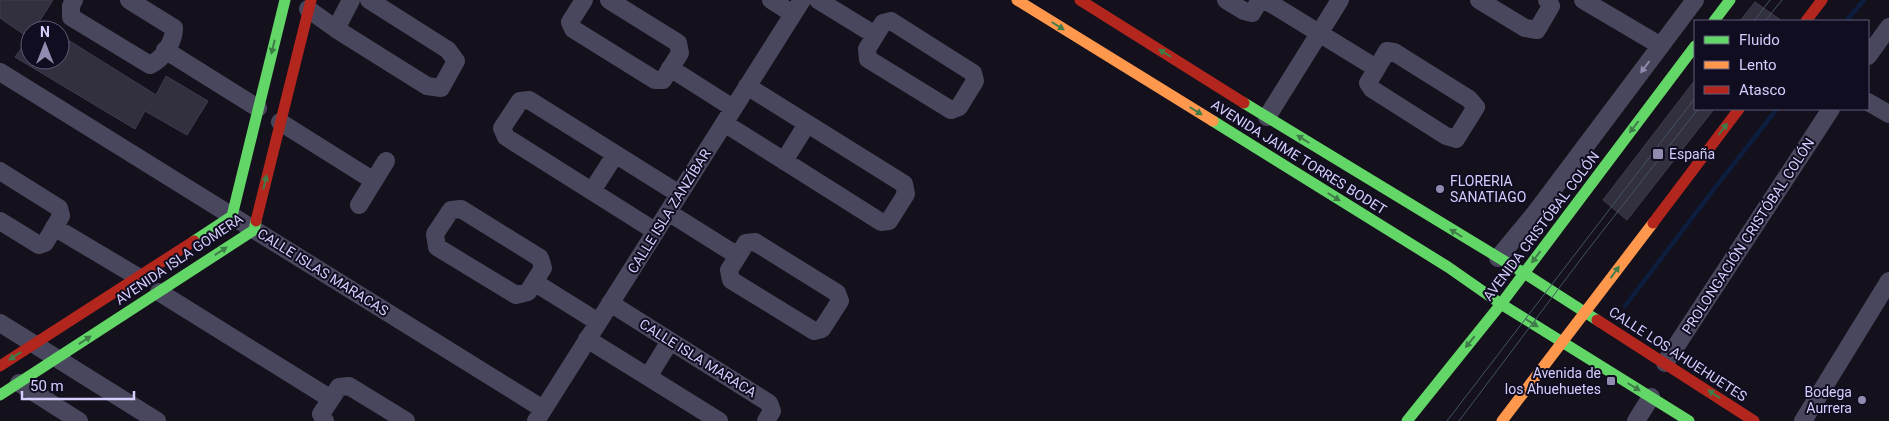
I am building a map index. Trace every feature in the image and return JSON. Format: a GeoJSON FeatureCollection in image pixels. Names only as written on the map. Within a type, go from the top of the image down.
{"type":"FeatureCollection","features":[{"type":"Feature","properties":{"kind":"street"},"geometry":{"type":"LineString","coordinates":[[74,0],[71,6],[71,17],[150,66],[159,61],[174,36],[174,28],[130,0]]}},
{"type":"Feature","properties":{"kind":"street","name":"AVENIDA ISLA GOMERA"},"geometry":{"type":"LineString","coordinates":[[0,366],[232,216],[285,0]]}},
{"type":"Feature","properties":{"kind":"street"},"geometry":{"type":"LineString","coordinates":[[336,29],[351,0]]}},
{"type":"Feature","properties":{"kind":"street"},"geometry":{"type":"LineString","coordinates":[[310,4],[336,29],[427,86],[440,88],[456,61],[448,50],[369,0]]}},
{"type":"Feature","properties":{"kind":"street"},"geometry":{"type":"LineString","coordinates":[[584,0],[570,22],[573,29],[654,80],[663,80],[680,53],[678,43],[609,0]]}},
{"type":"Feature","properties":{"kind":"street"},"geometry":{"type":"LineString","coordinates":[[770,0],[797,7]]}},
{"type":"Feature","properties":{"kind":"street"},"geometry":{"type":"LineString","coordinates":[[818,0],[875,35]]}},
{"type":"Feature","properties":{"kind":"street","name":"AVENIDA JAIME TORRES BODET"},"geometry":{"type":"LineString","coordinates":[[1017,0],[1448,267],[1501,304],[1563,342]]}},
{"type":"Feature","properties":{"kind":"street","name":"AVENIDA JAIME TORRES BODET"},"geometry":{"type":"LineString","coordinates":[[1080,0],[1107,7],[1267,116],[1586,312]]}},
{"type":"Feature","properties":{"kind":"street"},"geometry":{"type":"LineString","coordinates":[[1226,0],[1244,11],[1252,13],[1260,0]]}},
{"type":"Feature","properties":{"kind":"street"},"geometry":{"type":"LineString","coordinates":[[1265,0],[1376,68]]}},
{"type":"Feature","properties":{"kind":"street"},"geometry":{"type":"LineString","coordinates":[[1267,116],[1340,0]]}},
{"type":"Feature","properties":{"kind":"street"},"geometry":{"type":"LineString","coordinates":[[1479,0],[1525,28],[1537,30],[1551,6],[1547,0]]}},
{"type":"Feature","properties":{"kind":"street"},"geometry":{"type":"LineString","coordinates":[[1583,0],[1661,46]]}},
{"type":"Feature","properties":{"kind":"street"},"geometry":{"type":"LineString","coordinates":[[1498,258],[1536,212],[1695,0]]}},
{"type":"Feature","properties":{"kind":"street"},"geometry":{"type":"LineString","coordinates":[[1715,20],[1730,0]]}},
{"type":"Feature","properties":{"kind":"street"},"geometry":{"type":"LineString","coordinates":[[1807,20],[1822,0]]}},
{"type":"Feature","properties":{"kind":"street","name":"AVENIDA ISLA GOMERA"},"geometry":{"type":"LineString","coordinates":[[0,395],[254,230],[310,4]]}},
{"type":"Feature","properties":{"kind":"street","name":"CALLE ISLA ZANZÍBAR"},"geometry":{"type":"LineString","coordinates":[[540,415],[797,7]]}},
{"type":"Feature","properties":{"kind":"street"},"geometry":{"type":"LineString","coordinates":[[891,21],[973,73],[975,81],[960,107],[951,110],[868,59],[867,49],[875,35],[883,23],[891,21]]}},
{"type":"Feature","properties":{"kind":"street"},"geometry":{"type":"LineString","coordinates":[[1869,55],[1889,27]]}},
{"type":"Feature","properties":{"kind":"street","name":"AVENIDA CRISTÓBAL COLÓN"},"geometry":{"type":"LineString","coordinates":[[1407,421],[1501,304],[1694,47]]}},
{"type":"Feature","properties":{"kind":"street"},"geometry":{"type":"LineString","coordinates":[[165,50],[258,108]]}},
{"type":"Feature","properties":{"kind":"street"},"geometry":{"type":"LineString","coordinates":[[1387,51],[1394,52],[1468,99],[1476,107],[1456,139],[1446,136],[1372,89],[1368,83],[1376,68],[1387,51]]}},
{"type":"Feature","properties":{"kind":"street"},"geometry":{"type":"LineString","coordinates":[[670,68],[733,108]]}},
{"type":"Feature","properties":{"kind":"street","name":"CALLE ISLAS MARACAS"},"geometry":{"type":"LineString","coordinates":[[0,72],[232,216],[540,415]]}},
{"type":"Feature","properties":{"kind":"street"},"geometry":{"type":"LineString","coordinates":[[724,123],[881,222],[889,221],[906,194],[904,184],[747,86]]}},
{"type":"Feature","properties":{"kind":"street"},"geometry":{"type":"LineString","coordinates":[[656,231],[506,138],[502,128],[520,101],[529,100],[679,194]]}},
{"type":"Feature","properties":{"kind":"street"},"geometry":{"type":"LineString","coordinates":[[1869,103],[1889,114]]}},
{"type":"Feature","properties":{"kind":"street"},"geometry":{"type":"LineString","coordinates":[[1502,421],[1738,110]]}},
{"type":"Feature","properties":{"kind":"street","name":"PROLONGACIÓN CRISTÓBAL COLÓN"},"geometry":{"type":"LineString","coordinates":[[1665,363],[1830,110]]}},
{"type":"Feature","properties":{"kind":"street"},"geometry":{"type":"LineString","coordinates":[[280,122],[374,181]]}},
{"type":"Feature","properties":{"kind":"street"},"geometry":{"type":"LineString","coordinates":[[784,161],[807,124]]}},
{"type":"Feature","properties":{"kind":"street"},"geometry":{"type":"LineString","coordinates":[[592,191],[615,155]]}},
{"type":"Feature","properties":{"kind":"street"},"geometry":{"type":"LineString","coordinates":[[359,205],[386,161]]}},
{"type":"Feature","properties":{"kind":"street"},"geometry":{"type":"LineString","coordinates":[[0,171],[59,208],[62,216],[45,243],[39,245],[0,221]]}},
{"type":"Feature","properties":{"kind":"street"},"geometry":{"type":"LineString","coordinates":[[461,208],[540,258],[543,268],[534,282],[528,292],[516,296],[437,247],[435,234],[451,210],[461,208]]}},
{"type":"Feature","properties":{"kind":"street"},"geometry":{"type":"LineString","coordinates":[[668,212],[738,256]]}},
{"type":"Feature","properties":{"kind":"street"},"geometry":{"type":"LineString","coordinates":[[54,227],[138,277]]}},
{"type":"Feature","properties":{"kind":"street"},"geometry":{"type":"LineString","coordinates":[[755,242],[837,294],[840,301],[822,329],[814,331],[731,280],[729,270],[738,256],[746,243],[755,242]]}},
{"type":"Feature","properties":{"kind":"street"},"geometry":{"type":"LineString","coordinates":[[1803,421],[1889,281]]}},
{"type":"Feature","properties":{"kind":"street"},"geometry":{"type":"LineString","coordinates":[[534,282],[598,322]]}},
{"type":"Feature","properties":{"kind":"street"},"geometry":{"type":"LineString","coordinates":[[159,292],[331,399]]}},
{"type":"Feature","properties":{"kind":"street","name":"CALLE ISLA MARACA"},"geometry":{"type":"LineString","coordinates":[[610,303],[769,403],[772,411],[766,421]]}},
{"type":"Feature","properties":{"kind":"street","name":"CALLE LOS AHUEHUETES"},"geometry":{"type":"LineString","coordinates":[[1586,312],[1754,421]]}},
{"type":"Feature","properties":{"kind":"street"},"geometry":{"type":"LineString","coordinates":[[0,323],[154,420]]}},
{"type":"Feature","properties":{"kind":"street"},"geometry":{"type":"LineString","coordinates":[[587,339],[719,421]]}},
{"type":"Feature","properties":{"kind":"street"},"geometry":{"type":"LineString","coordinates":[[648,377],[670,341]]}},
{"type":"Feature","properties":{"kind":"street"},"geometry":{"type":"LineString","coordinates":[[1563,342],[1689,421]]}},
{"type":"Feature","properties":{"kind":"street"},"geometry":{"type":"LineString","coordinates":[[19,383],[78,421]]}},
{"type":"Feature","properties":{"kind":"street"},"geometry":{"type":"LineString","coordinates":[[325,421],[321,414],[338,387],[349,386],[406,421]]}},
{"type":"Feature","properties":{"kind":"street"},"geometry":{"type":"LineString","coordinates":[[1636,421],[1651,397]]}},
{"type":"Feature","properties":{"kind":"building"},"geometry":{"type":"Polygon","coordinates":[[[0,0],[53,0],[40,20],[20,20],[20,32],[0,18],[0,0]]]}},
{"type":"Feature","properties":{"kind":"building"},"geometry":{"type":"Polygon","coordinates":[[[1755,2],[1781,20],[1741,20],[1755,2]]]}},
{"type":"Feature","properties":{"kind":"building"},"geometry":{"type":"Polygon","coordinates":[[[70,41],[156,95],[166,76],[208,101],[187,135],[145,111],[135,129],[37,70],[70,70],[70,41]]]}},
{"type":"Feature","properties":{"kind":"building"},"geometry":{"type":"Polygon","coordinates":[[[20,50],[20,60],[15,57],[20,50]]]}},
{"type":"Feature","properties":{"kind":"building","name":"España"},"geometry":{"type":"Polygon","coordinates":[[[1694,81],[1694,110],[1713,110],[1627,220],[1603,200],[1694,81]]]}},
{"type":"Feature","properties":{"kind":"waterway"},"geometry":{"type":"LineString","coordinates":[[1847,20],[1864,0]]}},
{"type":"Feature","properties":{"kind":"waterway"},"geometry":{"type":"LineString","coordinates":[[1625,306],[1776,110]]}},
{"type":"Feature","properties":{"kind":"tram line"},"geometry":{"type":"LineString","coordinates":[[1755,20],[1770,0]]}},
{"type":"Feature","properties":{"kind":"tram line"},"geometry":{"type":"LineString","coordinates":[[1766,20],[1782,0]]}},
{"type":"Feature","properties":{"kind":"tram line"},"geometry":{"type":"LineString","coordinates":[[1447,421],[1694,99]]}},
{"type":"Feature","properties":{"kind":"tram line"},"geometry":{"type":"LineString","coordinates":[[1459,421],[1587,251],[1697,110]]}},
{"type":"Feature","properties":{"kind":"traffic: fast"},"geometry":{"type":"LineString","coordinates":[[194,241],[232,216],[285,0]]}},
{"type":"Feature","properties":{"kind":"traffic: fast"},"geometry":{"type":"LineString","coordinates":[[1715,20],[1730,0]]}},
{"type":"Feature","properties":{"kind":"traffic: fast"},"geometry":{"type":"LineString","coordinates":[[1407,421],[1501,304],[1694,47]]}},
{"type":"Feature","properties":{"kind":"traffic: fast"},"geometry":{"type":"LineString","coordinates":[[1244,103],[1524,273],[1597,320]]}},
{"type":"Feature","properties":{"kind":"traffic: fast"},"geometry":{"type":"LineString","coordinates":[[1213,121],[1448,267],[1501,304],[1689,421]]}},
{"type":"Feature","properties":{"kind":"traffic: fast"},"geometry":{"type":"LineString","coordinates":[[0,395],[254,230],[256,221]]}},
{"type":"Feature","properties":{"kind":"traffic: slow"},"geometry":{"type":"LineString","coordinates":[[1017,0],[1213,121]]}},
{"type":"Feature","properties":{"kind":"traffic: slow"},"geometry":{"type":"LineString","coordinates":[[1502,421],[1653,223]]}},
{"type":"Feature","properties":{"kind":"traffic: jam"},"geometry":{"type":"LineString","coordinates":[[256,221],[311,0]]}},
{"type":"Feature","properties":{"kind":"traffic: jam"},"geometry":{"type":"LineString","coordinates":[[1080,0],[1244,103]]}},
{"type":"Feature","properties":{"kind":"traffic: jam"},"geometry":{"type":"LineString","coordinates":[[1807,20],[1822,0]]}},
{"type":"Feature","properties":{"kind":"traffic: jam"},"geometry":{"type":"LineString","coordinates":[[1653,223],[1738,110]]}},
{"type":"Feature","properties":{"kind":"traffic: jam"},"geometry":{"type":"LineString","coordinates":[[0,366],[194,241]]}},
{"type":"Feature","properties":{"kind":"traffic: jam"},"geometry":{"type":"LineString","coordinates":[[1597,320],[1754,421]]}},
{"type":"Feature","properties":{"kind":"place","name":"España"},"geometry":{"type":"Point","coordinates":[1658,154]}},
{"type":"Feature","properties":{"kind":"place","name":"FLORERIA SANATIAGO"},"geometry":{"type":"Point","coordinates":[1440,189]}},
{"type":"Feature","properties":{"kind":"place","name":"Avenida de los Ahuehuetes"},"geometry":{"type":"Point","coordinates":[1611,381]}},
{"type":"Feature","properties":{"kind":"place","name":"Bodega Aurrera"},"geometry":{"type":"Point","coordinates":[1862,400]}}]}
